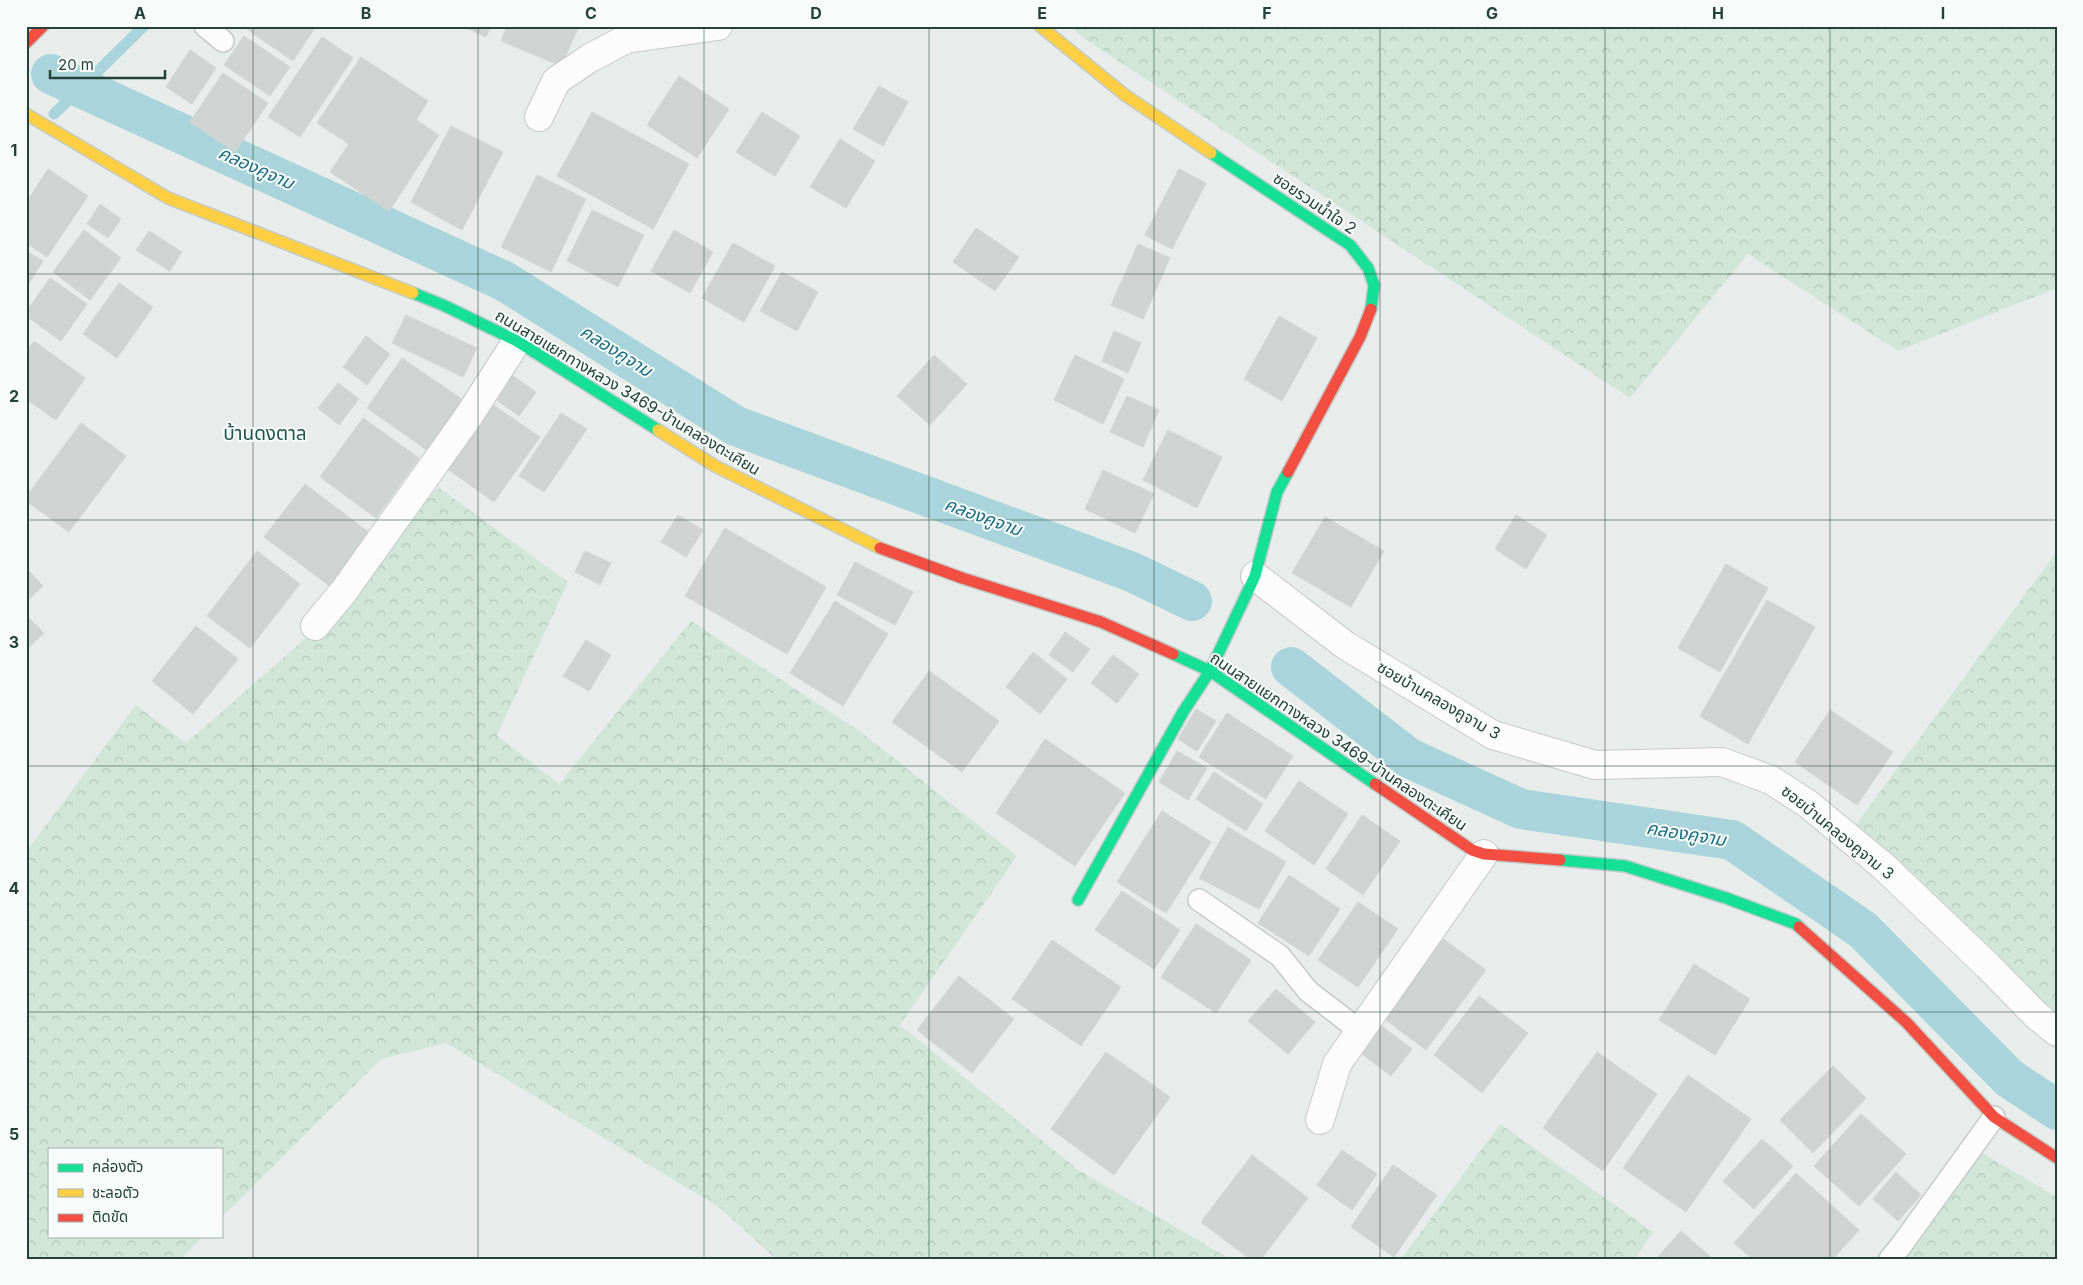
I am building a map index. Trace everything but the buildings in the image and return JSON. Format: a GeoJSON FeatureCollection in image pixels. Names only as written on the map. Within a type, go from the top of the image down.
{"type":"FeatureCollection","features":[{"type":"Feature","properties":{"kind":"street"},"geometry":{"type":"LineString","coordinates":[[26,43],[43,26]]}},
{"type":"Feature","properties":{"kind":"street"},"geometry":{"type":"LineString","coordinates":[[539,117],[556,81],[590,58],[626,39],[718,26]]}},
{"type":"Feature","properties":{"kind":"street","name":"ซอยรวมน้ำใจ 2"},"geometry":{"type":"LineString","coordinates":[[1040,26],[1125,95],[1350,246],[1368,268],[1374,285],[1373,304],[1360,337],[1277,492],[1255,576],[1210,671],[1183,712],[1078,900]]}},
{"type":"Feature","properties":{"kind":"street","name":"ถนนสายแยกทางหลวง 3469-บ้านคลองตะเคียน"},"geometry":{"type":"LineString","coordinates":[[26,114],[168,198],[443,305],[517,341],[714,466],[868,543],[962,578],[1102,622],[1210,671],[1472,850],[1484,854],[1625,866],[1726,898],[1796,924],[1906,1022],[1994,1117],[2057,1158]]}},
{"type":"Feature","properties":{"kind":"street"},"geometry":{"type":"LineString","coordinates":[[315,626],[344,591],[468,417],[517,341]]}},
{"type":"Feature","properties":{"kind":"street","name":"ซอยบ้านคลองคูจาม 3"},"geometry":{"type":"LineString","coordinates":[[1255,576],[1345,644],[1493,735],[1595,765],[1722,762],[1771,780],[1808,804],[1883,866],[1988,966],[2036,1015],[2057,1032]]}},
{"type":"Feature","properties":{"kind":"street"},"geometry":{"type":"LineString","coordinates":[[1320,1120],[1337,1064],[1484,854]]}},
{"type":"Feature","properties":{"kind":"lane"},"geometry":{"type":"LineString","coordinates":[[205,26],[223,41]]}},
{"type":"Feature","properties":{"kind":"lane"},"geometry":{"type":"LineString","coordinates":[[1199,900],[1280,956],[1308,991],[1360,1031]]}},
{"type":"Feature","properties":{"kind":"lane"},"geometry":{"type":"LineString","coordinates":[[1890,1259],[1994,1117]]}},
{"type":"Feature","properties":{"kind":"green space"},"geometry":{"type":"Polygon","coordinates":[[[1070,26],[2057,26],[2057,288],[1898,351],[1748,254],[1630,398],[1085,39],[1070,26]]]}},
{"type":"Feature","properties":{"kind":"green space"},"geometry":{"type":"Polygon","coordinates":[[[438,487],[568,582],[497,735],[559,784],[691,621],[861,732],[1017,856],[900,1025],[1077,1169],[1230,1259],[776,1259],[719,1207],[446,1043],[381,1059],[222,1217],[222,1148],[48,1148],[48,1238],[201,1238],[181,1259],[26,1259],[26,852],[136,705],[186,743],[340,608],[438,487]]]}},
{"type":"Feature","properties":{"kind":"green space"},"geometry":{"type":"Polygon","coordinates":[[[2057,551],[2057,1018],[1852,830],[2057,551]]]}},
{"type":"Feature","properties":{"kind":"green space"},"geometry":{"type":"Polygon","coordinates":[[[1500,1124],[1653,1232],[1635,1259],[1401,1259],[1500,1124]]]}},
{"type":"Feature","properties":{"kind":"green space"},"geometry":{"type":"Polygon","coordinates":[[[1967,1144],[2057,1197],[2057,1259],[1874,1259],[1967,1144]]]}},
{"type":"Feature","properties":{"kind":"waterway"},"geometry":{"type":"LineString","coordinates":[[54,114],[144,26]]}},
{"type":"Feature","properties":{"kind":"waterway","name":"คลองคูจาม"},"geometry":{"type":"LineString","coordinates":[[51,74],[504,281],[736,426],[1132,572],[1192,601]]}},
{"type":"Feature","properties":{"kind":"waterway","name":"คลองคูจาม"},"geometry":{"type":"LineString","coordinates":[[1291,667],[1409,758],[1521,809],[1732,840],[1863,930],[2009,1078],[2057,1110]]}},
{"type":"Feature","properties":{"kind":"traffic: fast"},"geometry":{"type":"LineString","coordinates":[[1211,153],[1350,245],[1368,268],[1374,285],[1371,309]]}},
{"type":"Feature","properties":{"kind":"traffic: fast"},"geometry":{"type":"LineString","coordinates":[[413,293],[443,305],[517,341],[658,430]]}},
{"type":"Feature","properties":{"kind":"traffic: fast"},"geometry":{"type":"LineString","coordinates":[[1078,900],[1183,712],[1210,671],[1255,576],[1277,492],[1288,472]]}},
{"type":"Feature","properties":{"kind":"traffic: fast"},"geometry":{"type":"LineString","coordinates":[[1173,654],[1210,671],[1375,784]]}},
{"type":"Feature","properties":{"kind":"traffic: fast"},"geometry":{"type":"LineString","coordinates":[[1560,860],[1625,866],[1726,898],[1796,924],[1799,927]]}},
{"type":"Feature","properties":{"kind":"traffic: slow"},"geometry":{"type":"LineString","coordinates":[[1040,26],[1125,95],[1211,153]]}},
{"type":"Feature","properties":{"kind":"traffic: slow"},"geometry":{"type":"LineString","coordinates":[[26,114],[168,198],[413,293]]}},
{"type":"Feature","properties":{"kind":"traffic: slow"},"geometry":{"type":"LineString","coordinates":[[658,430],[715,466],[880,548]]}},
{"type":"Feature","properties":{"kind":"traffic: jam"},"geometry":{"type":"LineString","coordinates":[[26,43],[43,26]]}},
{"type":"Feature","properties":{"kind":"traffic: jam"},"geometry":{"type":"LineString","coordinates":[[1288,472],[1360,337],[1371,309]]}},
{"type":"Feature","properties":{"kind":"traffic: jam"},"geometry":{"type":"LineString","coordinates":[[880,548],[962,578],[1101,622],[1173,654]]}},
{"type":"Feature","properties":{"kind":"traffic: jam"},"geometry":{"type":"LineString","coordinates":[[1375,784],[1472,850],[1484,854],[1560,860]]}},
{"type":"Feature","properties":{"kind":"traffic: jam"},"geometry":{"type":"LineString","coordinates":[[1799,927],[1906,1022],[1994,1117],[2057,1158]]}},
{"type":"Feature","properties":{"kind":"district","name":"บ้านดงตาล"},"geometry":{"type":"Point","coordinates":[265,433]}}]}
